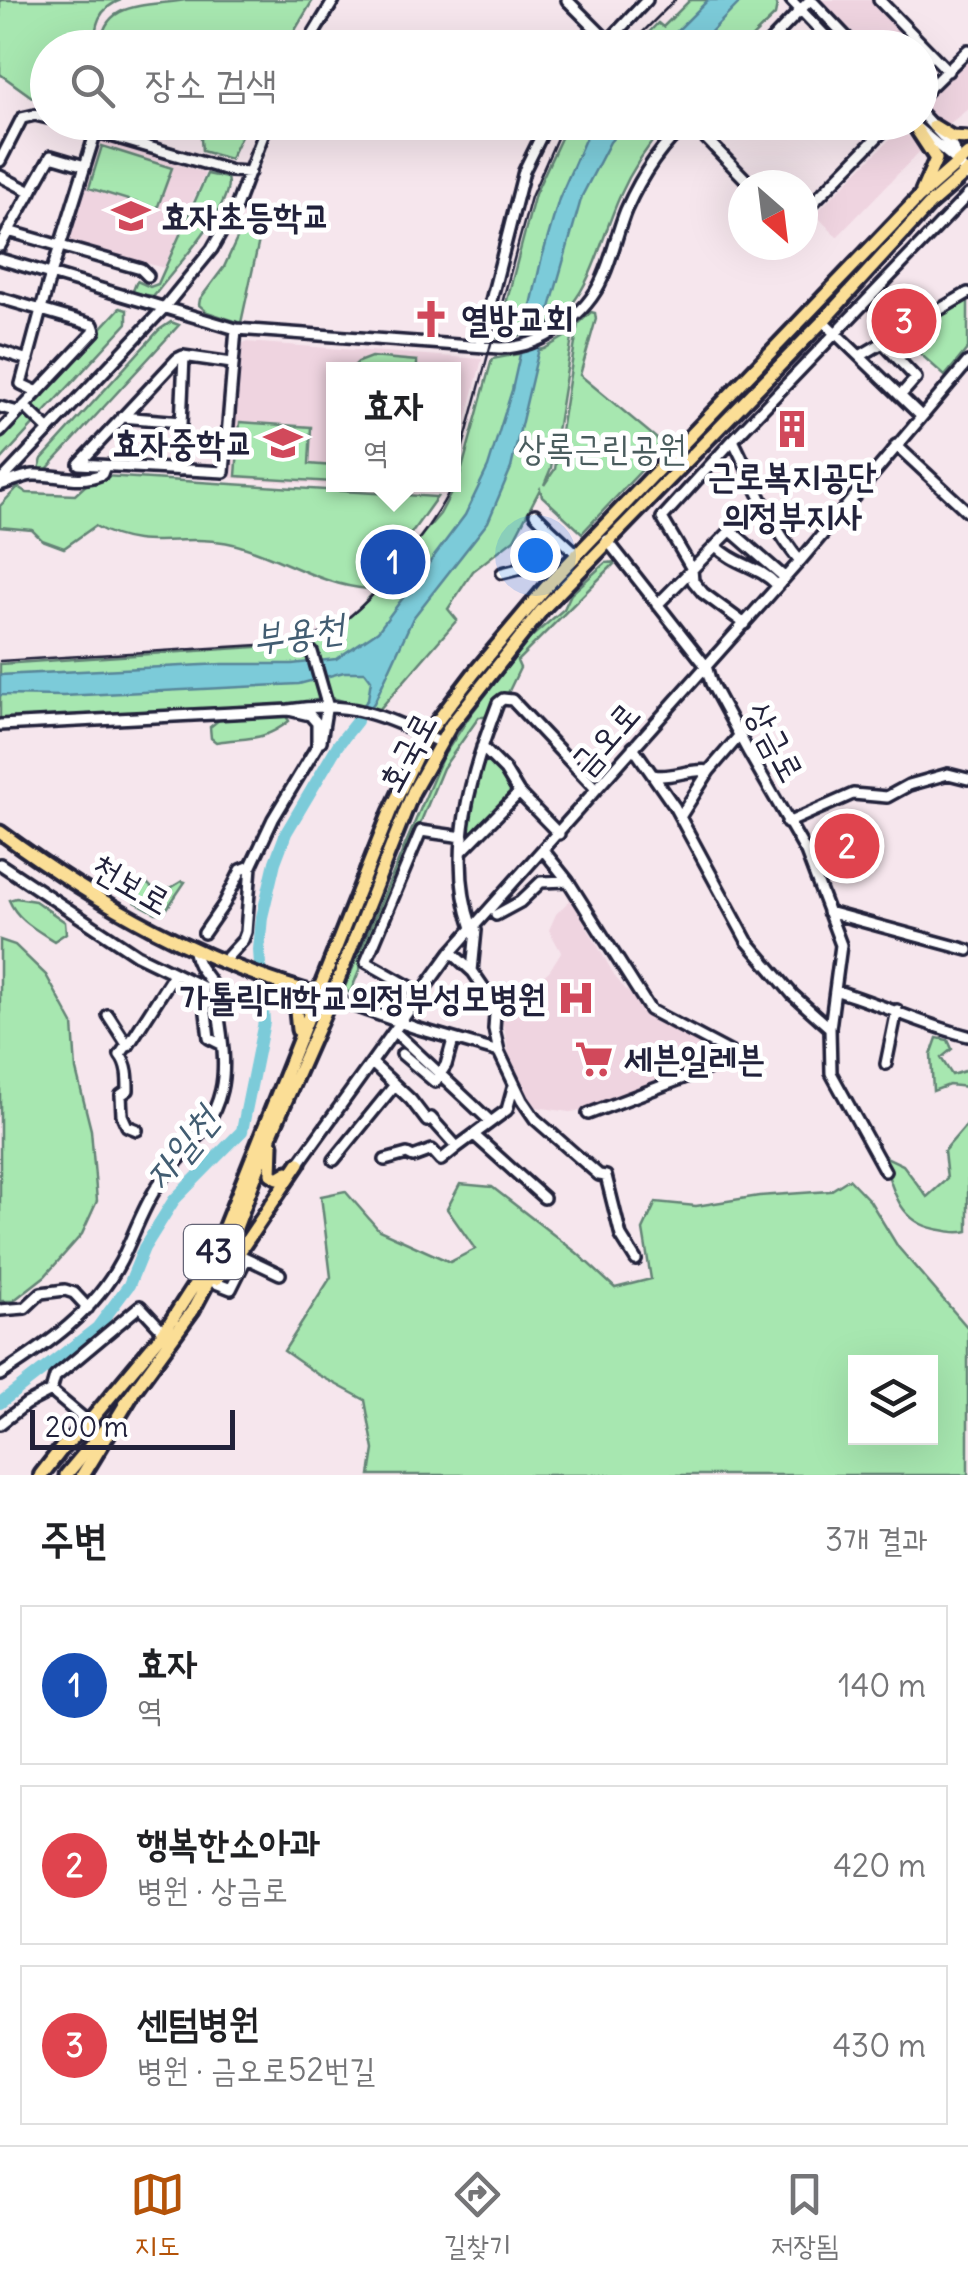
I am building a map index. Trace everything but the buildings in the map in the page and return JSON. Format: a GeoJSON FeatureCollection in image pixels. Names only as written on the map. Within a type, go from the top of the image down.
{"type":"FeatureCollection","features":[{"type":"Feature","properties":{"kind":"highway"},"geometry":{"type":"LineString","coordinates":[[83,1475],[131,1396]]}},
{"type":"Feature","properties":{"kind":"highway"},"geometry":{"type":"LineString","coordinates":[[42,1475],[88,1422]]}},
{"type":"Feature","properties":{"kind":"main road"},"geometry":{"type":"LineString","coordinates":[[938,128],[952,136],[968,138]]}},
{"type":"Feature","properties":{"kind":"main road"},"geometry":{"type":"LineString","coordinates":[[920,197],[936,159],[923,140]]}},
{"type":"Feature","properties":{"kind":"main road","name":"호국로"},"geometry":{"type":"LineString","coordinates":[[42,1475],[164,1332],[212,1256],[296,1046],[325,996],[333,957],[390,812],[426,736],[474,672],[576,554],[920,197],[966,167]]}},
{"type":"Feature","properties":{"kind":"main road","name":"호국로"},"geometry":{"type":"LineString","coordinates":[[66,1475],[131,1396],[193,1310],[234,1233],[325,996],[413,792],[439,742],[530,624],[824,321],[966,167]]}},
{"type":"Feature","properties":{"kind":"main road"},"geometry":{"type":"LineString","coordinates":[[412,766],[418,766],[413,792]]}},
{"type":"Feature","properties":{"kind":"main road","name":"천보로"},"geometry":{"type":"LineString","coordinates":[[0,832],[89,893],[194,952],[286,986]]}},
{"type":"Feature","properties":{"kind":"main road"},"geometry":{"type":"LineString","coordinates":[[286,986],[314,980],[333,957]]}},
{"type":"Feature","properties":{"kind":"main road"},"geometry":{"type":"LineString","coordinates":[[286,986],[325,996]]}},
{"type":"Feature","properties":{"kind":"main road"},"geometry":{"type":"LineString","coordinates":[[286,986],[299,1022],[296,1046]]}},
{"type":"Feature","properties":{"kind":"main road"},"geometry":{"type":"LineString","coordinates":[[272,1132],[272,1176],[282,1178],[300,1163]]}},
{"type":"Feature","properties":{"kind":"main road"},"geometry":{"type":"LineString","coordinates":[[193,1310],[213,1282],[242,1256],[300,1163]]}},
{"type":"Feature","properties":{"kind":"street"},"geometry":{"type":"LineString","coordinates":[[316,30],[334,0]]}},
{"type":"Feature","properties":{"kind":"street"},"geometry":{"type":"LineString","coordinates":[[566,0],[593,30]]}},
{"type":"Feature","properties":{"kind":"street"},"geometry":{"type":"LineString","coordinates":[[792,0],[822,30]]}},
{"type":"Feature","properties":{"kind":"street"},"geometry":{"type":"LineString","coordinates":[[779,30],[800,5],[810,0],[839,30]]}},
{"type":"Feature","properties":{"kind":"street"},"geometry":{"type":"LineString","coordinates":[[879,0],[908,30]]}},
{"type":"Feature","properties":{"kind":"street"},"geometry":{"type":"LineString","coordinates":[[617,30],[639,3]]}},
{"type":"Feature","properties":{"kind":"street"},"geometry":{"type":"LineString","coordinates":[[938,81],[968,50]]}},
{"type":"Feature","properties":{"kind":"street"},"geometry":{"type":"LineString","coordinates":[[938,61],[948,71]]}},
{"type":"Feature","properties":{"kind":"street"},"geometry":{"type":"LineString","coordinates":[[0,161],[22,118],[30,116]]}},
{"type":"Feature","properties":{"kind":"street"},"geometry":{"type":"LineString","coordinates":[[938,131],[966,167]]}},
{"type":"Feature","properties":{"kind":"street"},"geometry":{"type":"LineString","coordinates":[[38,392],[22,384],[93,140]]}},
{"type":"Feature","properties":{"kind":"street"},"geometry":{"type":"LineString","coordinates":[[127,140],[232,171],[250,172]]}},
{"type":"Feature","properties":{"kind":"street"},"geometry":{"type":"LineString","coordinates":[[0,484],[163,309],[228,224],[262,140]]}},
{"type":"Feature","properties":{"kind":"street"},"geometry":{"type":"LineString","coordinates":[[480,344],[524,170],[539,140]]}},
{"type":"Feature","properties":{"kind":"street"},"geometry":{"type":"LineString","coordinates":[[0,259],[236,330],[507,348],[540,339],[580,312],[602,281],[625,213],[644,174],[670,140]]}},
{"type":"Feature","properties":{"kind":"street"},"geometry":{"type":"LineString","coordinates":[[707,140],[736,170]]}},
{"type":"Feature","properties":{"kind":"street"},"geometry":{"type":"LineString","coordinates":[[818,198],[874,140]]}},
{"type":"Feature","properties":{"kind":"street"},"geometry":{"type":"LineString","coordinates":[[935,140],[966,167]]}},
{"type":"Feature","properties":{"kind":"street"},"geometry":{"type":"LineString","coordinates":[[0,246],[51,156],[86,166]]}},
{"type":"Feature","properties":{"kind":"street"},"geometry":{"type":"LineString","coordinates":[[0,176],[31,192]]}},
{"type":"Feature","properties":{"kind":"street"},"geometry":{"type":"LineString","coordinates":[[745,624],[702,594],[692,581],[692,570],[663,522],[664,513],[968,196]]}},
{"type":"Feature","properties":{"kind":"street"},"geometry":{"type":"LineString","coordinates":[[8,231],[141,269],[148,276]]}},
{"type":"Feature","properties":{"kind":"street"},"geometry":{"type":"LineString","coordinates":[[860,356],[968,294]]}},
{"type":"Feature","properties":{"kind":"street"},"geometry":{"type":"LineString","coordinates":[[0,298],[93,326],[95,331],[0,432]]}},
{"type":"Feature","properties":{"kind":"street"},"geometry":{"type":"LineString","coordinates":[[824,321],[921,416]]}},
{"type":"Feature","properties":{"kind":"street"},"geometry":{"type":"LineString","coordinates":[[232,363],[184,356],[177,359],[78,464],[224,472],[236,330]]}},
{"type":"Feature","properties":{"kind":"street"},"geometry":{"type":"LineString","coordinates":[[883,344],[916,378],[900,396]]}},
{"type":"Feature","properties":{"kind":"street"},"geometry":{"type":"LineString","coordinates":[[0,351],[28,360]]}},
{"type":"Feature","properties":{"kind":"street"},"geometry":{"type":"LineString","coordinates":[[179,470],[184,356]]}},
{"type":"Feature","properties":{"kind":"street","name":"금오로"},"geometry":{"type":"LineString","coordinates":[[300,1163],[451,952],[800,562],[968,362]]}},
{"type":"Feature","properties":{"kind":"street"},"geometry":{"type":"LineString","coordinates":[[0,406],[21,409],[49,430]]}},
{"type":"Feature","properties":{"kind":"street"},"geometry":{"type":"LineString","coordinates":[[122,417],[181,422]]}},
{"type":"Feature","properties":{"kind":"street"},"geometry":{"type":"LineString","coordinates":[[733,440],[760,490],[772,525],[800,562]]}},
{"type":"Feature","properties":{"kind":"street"},"geometry":{"type":"LineString","coordinates":[[896,446],[968,512]]}},
{"type":"Feature","properties":{"kind":"street"},"geometry":{"type":"LineString","coordinates":[[26,455],[33,475]]}},
{"type":"Feature","properties":{"kind":"street"},"geometry":{"type":"LineString","coordinates":[[0,484],[33,475],[78,480],[102,474],[104,466]]}},
{"type":"Feature","properties":{"kind":"street"},"geometry":{"type":"LineString","coordinates":[[657,605],[730,530],[764,507]]}},
{"type":"Feature","properties":{"kind":"street"},"geometry":{"type":"LineString","coordinates":[[535,514],[576,554]]}},
{"type":"Feature","properties":{"kind":"street"},"geometry":{"type":"LineString","coordinates":[[502,573],[522,568],[522,557],[550,528]]}},
{"type":"Feature","properties":{"kind":"street"},"geometry":{"type":"LineString","coordinates":[[730,530],[781,581]]}},
{"type":"Feature","properties":{"kind":"street","name":"상금로"},"geometry":{"type":"LineString","coordinates":[[597,532],[706,666],[711,683],[806,852],[842,945],[830,1028],[831,1073],[885,1172]]}},
{"type":"Feature","properties":{"kind":"street"},"geometry":{"type":"LineString","coordinates":[[716,546],[736,563],[781,581]]}},
{"type":"Feature","properties":{"kind":"street"},"geometry":{"type":"LineString","coordinates":[[222,963],[246,932],[251,866],[273,818],[322,739],[327,704],[312,652]]}},
{"type":"Feature","properties":{"kind":"street"},"geometry":{"type":"LineString","coordinates":[[472,971],[476,924],[467,914],[463,837],[472,780],[498,702],[509,699],[596,789]]}},
{"type":"Feature","properties":{"kind":"street"},"geometry":{"type":"LineString","coordinates":[[0,725],[289,710],[327,704],[355,708],[439,742]]}},
{"type":"Feature","properties":{"kind":"street"},"geometry":{"type":"LineString","coordinates":[[289,710],[310,716],[317,724],[317,746],[312,758]]}},
{"type":"Feature","properties":{"kind":"street"},"geometry":{"type":"LineString","coordinates":[[680,817],[709,772],[740,736]]}},
{"type":"Feature","properties":{"kind":"street"},"geometry":{"type":"LineString","coordinates":[[482,746],[506,770],[519,793],[559,834]]}},
{"type":"Feature","properties":{"kind":"street"},"geometry":{"type":"LineString","coordinates":[[633,747],[680,817],[746,941],[793,995],[830,1028]]}},
{"type":"Feature","properties":{"kind":"street"},"geometry":{"type":"LineString","coordinates":[[654,775],[660,778],[698,770],[709,772]]}},
{"type":"Feature","properties":{"kind":"street"},"geometry":{"type":"LineString","coordinates":[[788,823],[853,794],[887,797],[909,785],[948,774],[968,779]]}},
{"type":"Feature","properties":{"kind":"street"},"geometry":{"type":"LineString","coordinates":[[462,851],[519,793]]}},
{"type":"Feature","properties":{"kind":"street"},"geometry":{"type":"LineString","coordinates":[[421,993],[366,962],[421,831],[463,837]]}},
{"type":"Feature","properties":{"kind":"street"},"geometry":{"type":"LineString","coordinates":[[544,851],[568,881],[650,1010],[739,1058],[588,1114]]}},
{"type":"Feature","properties":{"kind":"street"},"geometry":{"type":"LineString","coordinates":[[0,864],[101,932],[203,987],[209,1038],[221,1044]]}},
{"type":"Feature","properties":{"kind":"street"},"geometry":{"type":"LineString","coordinates":[[204,933],[241,870],[251,866]]}},
{"type":"Feature","properties":{"kind":"street"},"geometry":{"type":"LineString","coordinates":[[496,915],[520,902],[544,880],[568,881]]}},
{"type":"Feature","properties":{"kind":"street"},"geometry":{"type":"LineString","coordinates":[[828,912],[968,950]]}},
{"type":"Feature","properties":{"kind":"street"},"geometry":{"type":"LineString","coordinates":[[0,1375],[59,1335],[88,1308],[122,1259],[148,1200],[211,1119],[222,1088],[216,991],[212,981],[197,968],[194,952]]}},
{"type":"Feature","properties":{"kind":"street"},"geometry":{"type":"LineString","coordinates":[[451,952],[472,971],[494,1008],[498,1052],[535,1119],[606,1176],[621,1236],[636,1260]]}},
{"type":"Feature","properties":{"kind":"street"},"geometry":{"type":"LineString","coordinates":[[138,1130],[127,1126],[122,1115],[121,1096],[128,1090],[128,1079],[120,1055],[138,1034],[174,974]]}},
{"type":"Feature","properties":{"kind":"street"},"geometry":{"type":"LineString","coordinates":[[837,991],[897,1010],[941,1030],[968,1036]]}},
{"type":"Feature","properties":{"kind":"street"},"geometry":{"type":"LineString","coordinates":[[325,996],[498,1052]]}},
{"type":"Feature","properties":{"kind":"street"},"geometry":{"type":"LineString","coordinates":[[886,1064],[897,1010]]}},
{"type":"Feature","properties":{"kind":"street"},"geometry":{"type":"LineString","coordinates":[[108,1015],[113,1036],[126,1046]]}},
{"type":"Feature","properties":{"kind":"street"},"geometry":{"type":"LineString","coordinates":[[395,1032],[490,1121]]}},
{"type":"Feature","properties":{"kind":"street"},"geometry":{"type":"LineString","coordinates":[[402,1054],[435,1082],[442,1074],[453,1040]]}},
{"type":"Feature","properties":{"kind":"street"},"geometry":{"type":"LineString","coordinates":[[372,1062],[427,1121],[432,1118],[437,1122],[457,1147]]}},
{"type":"Feature","properties":{"kind":"street"},"geometry":{"type":"LineString","coordinates":[[385,1160],[432,1150],[442,1160],[508,1110],[513,1085]]}},
{"type":"Feature","properties":{"kind":"street"},"geometry":{"type":"LineString","coordinates":[[334,1160],[394,1086]]}},
{"type":"Feature","properties":{"kind":"street"},"geometry":{"type":"LineString","coordinates":[[474,1136],[544,1198]]}},
{"type":"Feature","properties":{"kind":"street"},"geometry":{"type":"LineString","coordinates":[[242,1256],[280,1274]]}},
{"type":"Feature","properties":{"kind":"street"},"geometry":{"type":"LineString","coordinates":[[0,1310],[25,1308],[41,1293],[65,1290],[74,1293],[88,1308]]}},
{"type":"Feature","properties":{"kind":"street"},"geometry":{"type":"LineString","coordinates":[[0,1424],[51,1391],[56,1378],[140,1306],[164,1332]]}},
{"type":"Feature","properties":{"kind":"street"},"geometry":{"type":"LineString","coordinates":[[51,1391],[88,1422]]}},
{"type":"Feature","properties":{"kind":"shaded area"},"geometry":{"type":"Polygon","coordinates":[[[818,0],[872,0],[902,30],[851,30],[818,0]]]}},
{"type":"Feature","properties":{"kind":"shaded area"},"geometry":{"type":"Polygon","coordinates":[[[968,57],[968,109],[944,128],[938,122],[938,87],[968,57]]]}},
{"type":"Feature","properties":{"kind":"shaded area"},"geometry":{"type":"Polygon","coordinates":[[[889,140],[912,140],[922,149],[837,237],[818,217],[818,211],[889,140]]]}},
{"type":"Feature","properties":{"kind":"shaded area","name":"효자초등학교"},"geometry":{"type":"Polygon","coordinates":[[[103,141],[205,173],[164,268],[71,243],[69,238],[98,145],[103,141]]]}},
{"type":"Feature","properties":{"kind":"shaded area","name":"효자중학교"},"geometry":{"type":"Polygon","coordinates":[[[245,342],[482,359],[461,439],[461,362],[326,362],[326,485],[231,478],[239,347],[245,342]]]}},
{"type":"Feature","properties":{"kind":"shaded area","name":"가톨릭대학교의정부성모병원"},"geometry":{"type":"Polygon","coordinates":[[[571,899],[616,978],[647,1014],[727,1057],[581,1111],[530,1106],[511,1066],[502,1018],[550,970],[561,952],[549,930],[556,914],[571,899]]]}},
{"type":"Feature","properties":{"kind":"green space"},"geometry":{"type":"Polygon","coordinates":[[[0,0],[121,0],[107,8],[96,30],[30,30],[30,96],[0,74],[0,0]]]}},
{"type":"Feature","properties":{"kind":"green space"},"geometry":{"type":"Polygon","coordinates":[[[185,0],[313,0],[295,30],[104,30],[118,13],[185,0]]]}},
{"type":"Feature","properties":{"kind":"green space"},"geometry":{"type":"Polygon","coordinates":[[[690,0],[773,0],[777,5],[775,15],[760,30],[651,30],[658,23],[663,27],[690,0]]]}},
{"type":"Feature","properties":{"kind":"green space"},"geometry":{"type":"Polygon","coordinates":[[[201,140],[239,140],[230,159],[202,151],[201,140]]]}},
{"type":"Feature","properties":{"kind":"green space"},"geometry":{"type":"Polygon","coordinates":[[[560,140],[654,140],[630,176],[592,269],[568,309],[550,324],[527,334],[497,338],[535,194],[560,140]]]}},
{"type":"Feature","properties":{"kind":"green space"},"geometry":{"type":"Polygon","coordinates":[[[102,146],[172,168],[157,209],[89,188],[102,146]]]}},
{"type":"Feature","properties":{"kind":"green space"},"geometry":{"type":"Polygon","coordinates":[[[207,174],[227,178],[222,204],[212,220],[154,296],[132,293],[137,281],[150,287],[158,284],[207,174]]]}},
{"type":"Feature","properties":{"kind":"green space"},"geometry":{"type":"Polygon","coordinates":[[[248,215],[263,222],[241,323],[207,312],[199,305],[224,267],[248,215]]]}},
{"type":"Feature","properties":{"kind":"green space"},"geometry":{"type":"Polygon","coordinates":[[[968,297],[968,348],[945,376],[905,336],[968,297]]]}},
{"type":"Feature","properties":{"kind":"green space"},"geometry":{"type":"Polygon","coordinates":[[[120,308],[127,310],[127,323],[0,461],[0,437],[120,308]]]}},
{"type":"Feature","properties":{"kind":"green space","name":"상록근린공원"},"geometry":{"type":"Polygon","coordinates":[[[591,312],[595,313],[580,375],[656,438],[659,443],[654,457],[582,533],[542,496],[540,489],[514,539],[473,571],[448,609],[457,620],[378,711],[329,697],[286,707],[0,723],[0,664],[287,645],[316,637],[341,624],[382,582],[387,585],[413,554],[409,550],[440,514],[452,492],[461,492],[461,472],[492,359],[544,349],[573,332],[551,468],[544,485],[555,469],[578,324],[591,312]]]}},
{"type":"Feature","properties":{"kind":"green space"},"geometry":{"type":"Polygon","coordinates":[[[171,322],[179,325],[46,470],[39,469],[42,459],[159,330],[171,322]]]}},
{"type":"Feature","properties":{"kind":"green space"},"geometry":{"type":"Polygon","coordinates":[[[371,357],[417,361],[417,362],[358,362],[371,357]]]}},
{"type":"Feature","properties":{"kind":"green space"},"geometry":{"type":"Polygon","coordinates":[[[240,422],[311,427],[309,464],[326,465],[326,482],[236,476],[240,422]]]}},
{"type":"Feature","properties":{"kind":"green space"},"geometry":{"type":"Polygon","coordinates":[[[104,476],[437,497],[409,536],[399,538],[369,572],[373,579],[368,589],[333,582],[233,544],[130,539],[95,526],[64,548],[42,540],[32,530],[0,527],[0,506],[18,487],[27,493],[75,495],[104,476]]]}},
{"type":"Feature","properties":{"kind":"green space"},"geometry":{"type":"Polygon","coordinates":[[[616,562],[517,661],[520,668],[508,693],[485,717],[479,717],[443,768],[350,993],[344,989],[442,758],[529,639],[564,609],[571,594],[605,563],[616,562]]]}},
{"type":"Feature","properties":{"kind":"green space"},"geometry":{"type":"Polygon","coordinates":[[[286,716],[289,721],[254,738],[216,742],[211,738],[210,727],[220,719],[286,716]]]}},
{"type":"Feature","properties":{"kind":"green space"},"geometry":{"type":"Polygon","coordinates":[[[482,755],[505,777],[513,796],[475,831],[468,831],[482,755]]]}},
{"type":"Feature","properties":{"kind":"green space"},"geometry":{"type":"Polygon","coordinates":[[[146,882],[159,895],[185,882],[164,913],[135,902],[146,882]]]}},
{"type":"Feature","properties":{"kind":"green space"},"geometry":{"type":"Polygon","coordinates":[[[9,900],[35,901],[65,922],[66,933],[54,941],[34,928],[9,900]]]}},
{"type":"Feature","properties":{"kind":"green space"},"geometry":{"type":"Polygon","coordinates":[[[0,940],[15,945],[46,975],[73,1024],[76,1070],[91,1130],[97,1201],[82,1234],[45,1276],[13,1301],[0,1301],[0,940]]]}},
{"type":"Feature","properties":{"kind":"green space"},"geometry":{"type":"Polygon","coordinates":[[[937,1038],[948,1040],[952,1049],[941,1058],[952,1075],[968,1070],[968,1087],[949,1085],[933,1091],[931,1055],[937,1038]]]}},
{"type":"Feature","properties":{"kind":"green space"},"geometry":{"type":"Polygon","coordinates":[[[968,1123],[968,1231],[952,1232],[923,1225],[899,1201],[882,1155],[903,1165],[927,1197],[947,1179],[944,1151],[968,1123]]]}},
{"type":"Feature","properties":{"kind":"green space"},"geometry":{"type":"Polygon","coordinates":[[[849,1179],[870,1201],[898,1247],[968,1328],[968,1475],[370,1475],[374,1450],[365,1400],[284,1351],[331,1277],[321,1196],[345,1191],[379,1230],[450,1262],[475,1249],[447,1209],[460,1184],[492,1187],[615,1288],[651,1279],[643,1230],[656,1202],[696,1206],[830,1191],[849,1179]]]}},
{"type":"Feature","properties":{"kind":"water"},"geometry":{"type":"Polygon","coordinates":[[[708,0],[742,0],[713,30],[678,30],[708,0]]]}},
{"type":"Feature","properties":{"kind":"water"},"geometry":{"type":"Polygon","coordinates":[[[585,140],[612,140],[582,196],[542,336],[511,468],[488,522],[413,618],[374,703],[349,736],[345,733],[368,699],[371,680],[365,672],[344,672],[299,684],[63,696],[0,695],[0,675],[336,659],[378,631],[465,515],[488,467],[512,390],[559,199],[585,140]]]}},
{"type":"Feature","properties":{"kind":"waterway","name":"자일천"},"geometry":{"type":"LineString","coordinates":[[0,1403],[97,1328],[129,1285],[144,1248],[174,1200],[242,1131],[264,1022],[259,950],[275,862],[286,833],[338,745],[357,721]]}},
{"type":"Feature","properties":{"kind":"tram line"},"geometry":{"type":"LineString","coordinates":[[645,30],[675,0]]}},
{"type":"Feature","properties":{"kind":"tram line"},"geometry":{"type":"LineString","coordinates":[[461,454],[531,197],[556,140]]}},
{"type":"Feature","properties":{"kind":"tram line"},"geometry":{"type":"LineString","coordinates":[[0,661],[277,644],[309,638],[338,625],[369,598],[418,540],[449,492]]}},
{"type":"Feature","properties":{"kind":"place","name":"효자초등학교"},"geometry":{"type":"Point","coordinates":[131,216]}},
{"type":"Feature","properties":{"kind":"place","name":"열방교회"},"geometry":{"type":"Point","coordinates":[431,319]}},
{"type":"Feature","properties":{"kind":"place","name":"센텀병원"},"geometry":{"type":"Point","coordinates":[904,321]}},
{"type":"Feature","properties":{"kind":"place","name":"근로복지공단 의정부지사"},"geometry":{"type":"Point","coordinates":[792,429]}},
{"type":"Feature","properties":{"kind":"place","name":"효자중학교"},"geometry":{"type":"Point","coordinates":[283,443]}},
{"type":"Feature","properties":{"kind":"place","name":"효자"},"geometry":{"type":"Point","coordinates":[393,562]}},
{"type":"Feature","properties":{"kind":"place","name":"행복한소아과"},"geometry":{"type":"Point","coordinates":[847,846]}},
{"type":"Feature","properties":{"kind":"place","name":"가톨릭대학교의정부성모병원"},"geometry":{"type":"Point","coordinates":[576,998]}},
{"type":"Feature","properties":{"kind":"place","name":"세븐일레븐"},"geometry":{"type":"Point","coordinates":[594,1059]}},
{"type":"Feature","properties":{"kind":"water label","name":"부용천"},"geometry":{"type":"Point","coordinates":[298,633]}}]}
